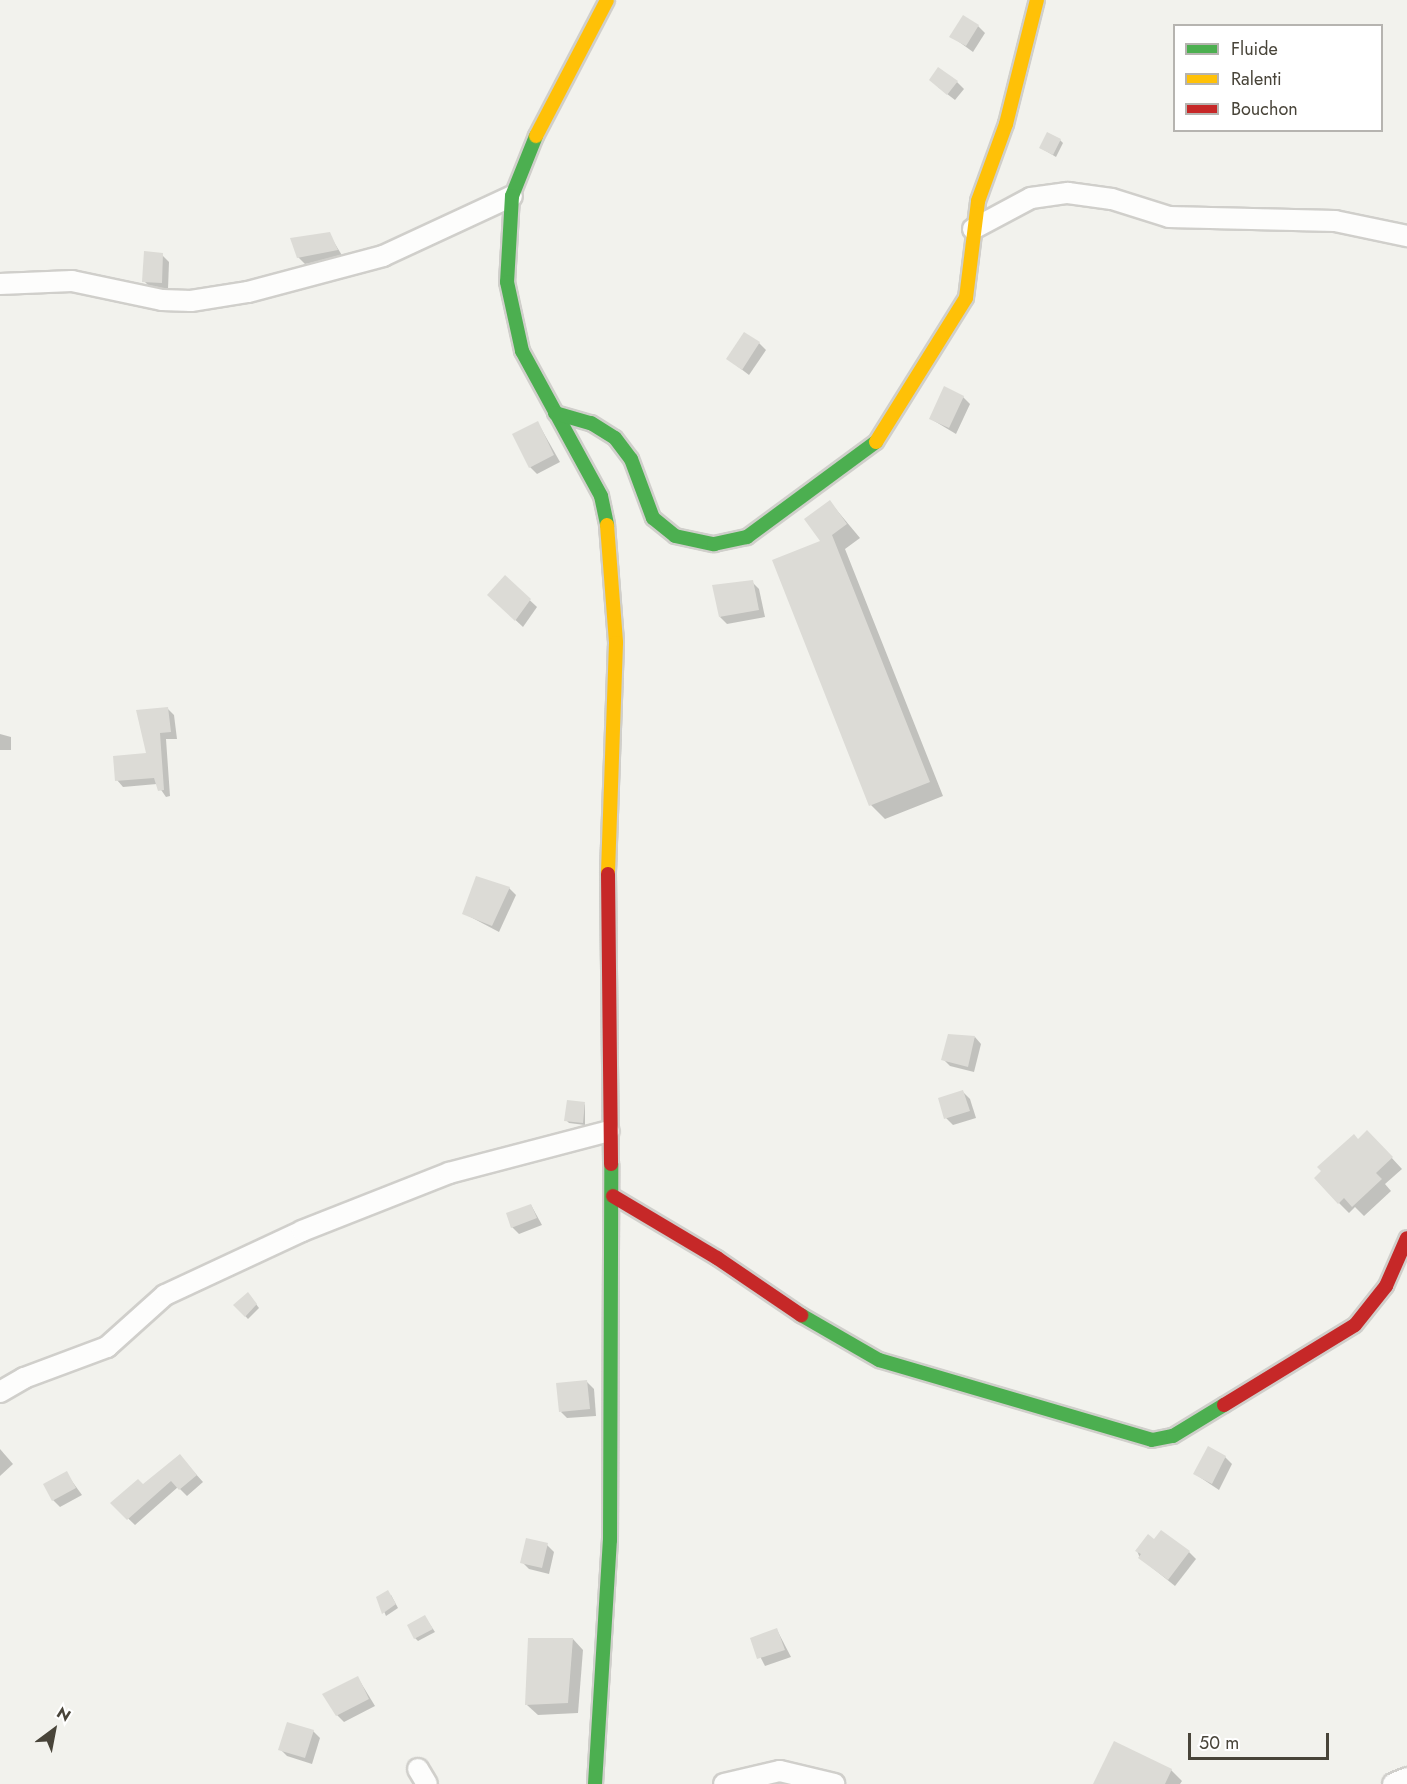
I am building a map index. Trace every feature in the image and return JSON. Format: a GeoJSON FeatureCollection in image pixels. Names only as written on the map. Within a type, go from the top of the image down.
{"type":"FeatureCollection","features":[{"type":"Feature","properties":{"kind":"street"},"geometry":{"type":"LineString","coordinates":[[595,1784],[610,1540],[613,1196],[609,1131],[611,991],[607,849],[616,643],[611,541],[601,496],[522,351],[512,316],[507,235],[512,196],[522,164],[607,0]]}},
{"type":"Feature","properties":{"kind":"street"},"geometry":{"type":"LineString","coordinates":[[555,413],[591,423],[615,438],[631,459],[652,518],[675,536],[714,544],[747,537],[880,438],[966,298],[972,279],[973,230],[978,201],[1006,124],[1037,0]]}},
{"type":"Feature","properties":{"kind":"street"},"geometry":{"type":"LineString","coordinates":[[973,230],[1031,198],[1068,193],[1112,199],[1169,217],[1335,221],[1407,236]]}},
{"type":"Feature","properties":{"kind":"street"},"geometry":{"type":"LineString","coordinates":[[0,284],[72,282],[162,300],[191,301],[248,292],[382,256],[512,196]]}},
{"type":"Feature","properties":{"kind":"street"},"geometry":{"type":"LineString","coordinates":[[0,1392],[24,1378],[107,1347],[165,1295],[302,1231],[449,1173],[609,1131]]}},
{"type":"Feature","properties":{"kind":"street"},"geometry":{"type":"LineString","coordinates":[[613,1196],[717,1258],[828,1334],[879,1360],[1152,1440],[1173,1436],[1355,1325],[1386,1286],[1407,1238]]}},
{"type":"Feature","properties":{"kind":"street"},"geometry":{"type":"LineString","coordinates":[[724,1784],[780,1771],[834,1784]]}},
{"type":"Feature","properties":{"kind":"street"},"geometry":{"type":"LineString","coordinates":[[1393,1784],[1407,1778]]}},
{"type":"Feature","properties":{"kind":"building"},"geometry":{"type":"Polygon","coordinates":[[[963,15],[979,25],[966,46],[949,37],[963,15]]]}},
{"type":"Feature","properties":{"kind":"building"},"geometry":{"type":"Polygon","coordinates":[[[938,67],[958,81],[947,95],[929,80],[938,67]]]}},
{"type":"Feature","properties":{"kind":"building"},"geometry":{"type":"Polygon","coordinates":[[[1047,132],[1061,139],[1053,155],[1039,148],[1047,132]]]}},
{"type":"Feature","properties":{"kind":"building"},"geometry":{"type":"Polygon","coordinates":[[[330,232],[338,250],[297,258],[290,238],[330,232]]]}},
{"type":"Feature","properties":{"kind":"building"},"geometry":{"type":"Polygon","coordinates":[[[144,251],[163,253],[162,283],[142,282],[144,251]]]}},
{"type":"Feature","properties":{"kind":"building"},"geometry":{"type":"Polygon","coordinates":[[[744,332],[760,342],[742,370],[726,359],[744,332]]]}},
{"type":"Feature","properties":{"kind":"building"},"geometry":{"type":"Polygon","coordinates":[[[944,386],[964,396],[949,428],[929,419],[944,386]]]}},
{"type":"Feature","properties":{"kind":"building"},"geometry":{"type":"Polygon","coordinates":[[[538,421],[554,455],[529,468],[512,434],[538,421]]]}},
{"type":"Feature","properties":{"kind":"building"},"geometry":{"type":"Polygon","coordinates":[[[830,500],[847,524],[832,535],[930,782],[869,806],[772,560],[820,541],[804,519],[830,500]]]}},
{"type":"Feature","properties":{"kind":"building"},"geometry":{"type":"Polygon","coordinates":[[[505,575],[531,599],[515,621],[487,595],[505,575]]]}},
{"type":"Feature","properties":{"kind":"building"},"geometry":{"type":"Polygon","coordinates":[[[753,580],[759,610],[719,617],[712,585],[753,580]]]}},
{"type":"Feature","properties":{"kind":"building"},"geometry":{"type":"Polygon","coordinates":[[[168,707],[171,732],[160,733],[164,790],[158,791],[154,778],[115,781],[113,756],[146,753],[136,710],[168,707]]]}},
{"type":"Feature","properties":{"kind":"building"},"geometry":{"type":"Polygon","coordinates":[[[476,876],[510,887],[492,926],[462,914],[476,876]]]}},
{"type":"Feature","properties":{"kind":"building"},"geometry":{"type":"Polygon","coordinates":[[[948,1034],[975,1036],[968,1067],[941,1060],[948,1034]]]}},
{"type":"Feature","properties":{"kind":"building"},"geometry":{"type":"Polygon","coordinates":[[[963,1090],[970,1111],[944,1119],[938,1098],[963,1090]]]}},
{"type":"Feature","properties":{"kind":"building"},"geometry":{"type":"Polygon","coordinates":[[[567,1100],[585,1102],[583,1123],[564,1121],[567,1100]]]}},
{"type":"Feature","properties":{"kind":"building"},"geometry":{"type":"Polygon","coordinates":[[[1367,1130],[1393,1157],[1376,1173],[1382,1179],[1352,1207],[1344,1198],[1338,1204],[1314,1178],[1321,1171],[1317,1167],[1354,1134],[1358,1139],[1367,1130]]]}},
{"type":"Feature","properties":{"kind":"building"},"geometry":{"type":"Polygon","coordinates":[[[531,1204],[537,1218],[511,1228],[506,1213],[531,1204]]]}},
{"type":"Feature","properties":{"kind":"building"},"geometry":{"type":"Polygon","coordinates":[[[248,1292],[257,1304],[245,1317],[233,1305],[248,1292]]]}},
{"type":"Feature","properties":{"kind":"building"},"geometry":{"type":"Polygon","coordinates":[[[587,1380],[590,1409],[559,1412],[556,1383],[587,1380]]]}},
{"type":"Feature","properties":{"kind":"building"},"geometry":{"type":"Polygon","coordinates":[[[1208,1446],[1226,1456],[1212,1484],[1193,1474],[1208,1446]]]}},
{"type":"Feature","properties":{"kind":"building"},"geometry":{"type":"Polygon","coordinates":[[[180,1454],[197,1475],[179,1490],[171,1481],[127,1520],[110,1503],[138,1479],[143,1484],[180,1454]]]}},
{"type":"Feature","properties":{"kind":"building"},"geometry":{"type":"Polygon","coordinates":[[[67,1471],[76,1488],[52,1501],[43,1484],[67,1471]]]}},
{"type":"Feature","properties":{"kind":"building"},"geometry":{"type":"Polygon","coordinates":[[[1161,1530],[1190,1551],[1168,1580],[1138,1558],[1141,1554],[1135,1551],[1148,1534],[1154,1539],[1161,1530]]]}},
{"type":"Feature","properties":{"kind":"building"},"geometry":{"type":"Polygon","coordinates":[[[526,1538],[548,1543],[542,1568],[520,1563],[526,1538]]]}},
{"type":"Feature","properties":{"kind":"building"},"geometry":{"type":"Polygon","coordinates":[[[388,1590],[396,1604],[382,1614],[376,1597],[388,1590]]]}},
{"type":"Feature","properties":{"kind":"building"},"geometry":{"type":"Polygon","coordinates":[[[425,1615],[433,1629],[414,1639],[407,1625],[425,1615]]]}},
{"type":"Feature","properties":{"kind":"building"},"geometry":{"type":"Polygon","coordinates":[[[777,1628],[785,1650],[757,1659],[750,1638],[777,1628]]]}},
{"type":"Feature","properties":{"kind":"building"},"geometry":{"type":"Polygon","coordinates":[[[528,1638],[573,1638],[568,1703],[525,1705],[528,1638]]]}},
{"type":"Feature","properties":{"kind":"building"},"geometry":{"type":"Polygon","coordinates":[[[358,1676],[369,1699],[336,1716],[322,1694],[358,1676]]]}},
{"type":"Feature","properties":{"kind":"building"},"geometry":{"type":"Polygon","coordinates":[[[287,1722],[314,1730],[305,1758],[278,1750],[287,1722]]]}},
{"type":"Feature","properties":{"kind":"building"},"geometry":{"type":"Polygon","coordinates":[[[1114,1741],[1172,1769],[1165,1784],[1093,1784],[1114,1741]]]}},
{"type":"Feature","properties":{"kind":"traffic: fast"},"geometry":{"type":"LineString","coordinates":[[536,136],[512,196],[507,282],[522,351],[601,496],[607,525]]}},
{"type":"Feature","properties":{"kind":"traffic: fast"},"geometry":{"type":"LineString","coordinates":[[555,413],[591,423],[615,438],[631,459],[653,518],[675,536],[714,544],[747,537],[876,442]]}},
{"type":"Feature","properties":{"kind":"traffic: fast"},"geometry":{"type":"LineString","coordinates":[[595,1784],[610,1540],[611,1164]]}},
{"type":"Feature","properties":{"kind":"traffic: fast"},"geometry":{"type":"LineString","coordinates":[[801,1315],[879,1360],[1152,1440],[1173,1436],[1224,1405]]}},
{"type":"Feature","properties":{"kind":"traffic: slow"},"geometry":{"type":"LineString","coordinates":[[536,136],[607,0]]}},
{"type":"Feature","properties":{"kind":"traffic: slow"},"geometry":{"type":"LineString","coordinates":[[876,442],[966,298],[978,201],[1006,124],[1037,0]]}},
{"type":"Feature","properties":{"kind":"traffic: slow"},"geometry":{"type":"LineString","coordinates":[[607,525],[616,643],[608,874]]}},
{"type":"Feature","properties":{"kind":"traffic: jam"},"geometry":{"type":"LineString","coordinates":[[608,874],[611,1164]]}},
{"type":"Feature","properties":{"kind":"traffic: jam"},"geometry":{"type":"LineString","coordinates":[[613,1196],[717,1258],[801,1315]]}},
{"type":"Feature","properties":{"kind":"traffic: jam"},"geometry":{"type":"LineString","coordinates":[[1224,1405],[1355,1325],[1386,1286],[1407,1238]]}}]}
